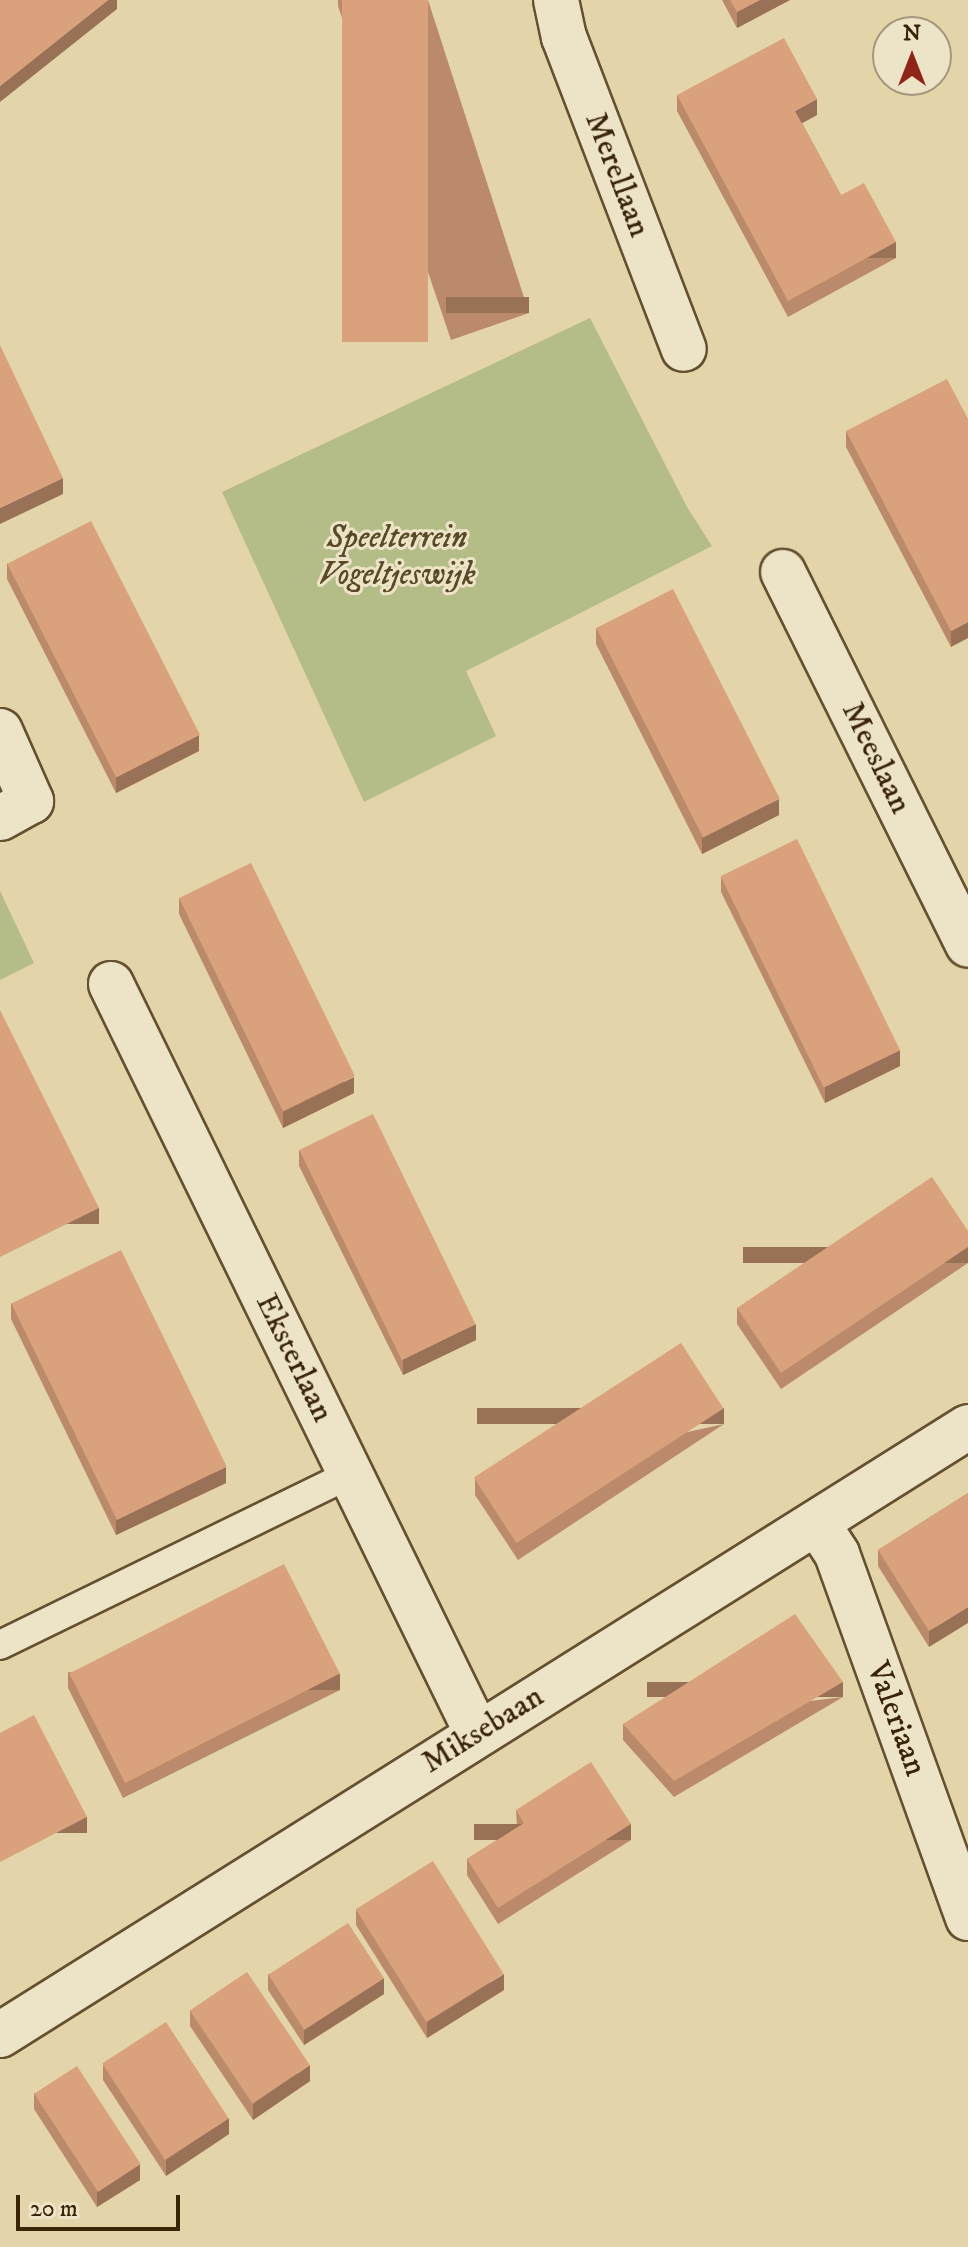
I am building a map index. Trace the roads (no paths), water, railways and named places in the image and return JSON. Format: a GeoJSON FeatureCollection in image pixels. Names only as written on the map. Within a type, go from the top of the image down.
{"type":"FeatureCollection","features":[{"type":"Feature","properties":{"kind":"street","name":"Merellaan"},"geometry":{"type":"LineString","coordinates":[[556,0],[564,37],[684,349]]}},
{"type":"Feature","properties":{"kind":"street","name":"Meeslaan"},"geometry":{"type":"LineString","coordinates":[[783,572],[968,945]]}},
{"type":"Feature","properties":{"kind":"street"},"geometry":{"type":"LineString","coordinates":[[0,731],[31,801],[0,818]]}},
{"type":"Feature","properties":{"kind":"street","name":"Eksterlaan"},"geometry":{"type":"LineString","coordinates":[[111,984],[477,1733]]}},
{"type":"Feature","properties":{"kind":"street","name":"Miksebaan"},"geometry":{"type":"LineString","coordinates":[[0,2035],[968,1427]]}},
{"type":"Feature","properties":{"kind":"street","name":"Valeriaan"},"geometry":{"type":"LineString","coordinates":[[817,1523],[837,1554],[968,1918]]}},
{"type":"Feature","properties":{"kind":"lane"},"geometry":{"type":"LineString","coordinates":[[3,1637],[351,1474]]}},
{"type":"Feature","properties":{"kind":"park label","name":"Speelterrein Vogeltjeswijk"},"geometry":{"type":"Point","coordinates":[397,558]}}]}
